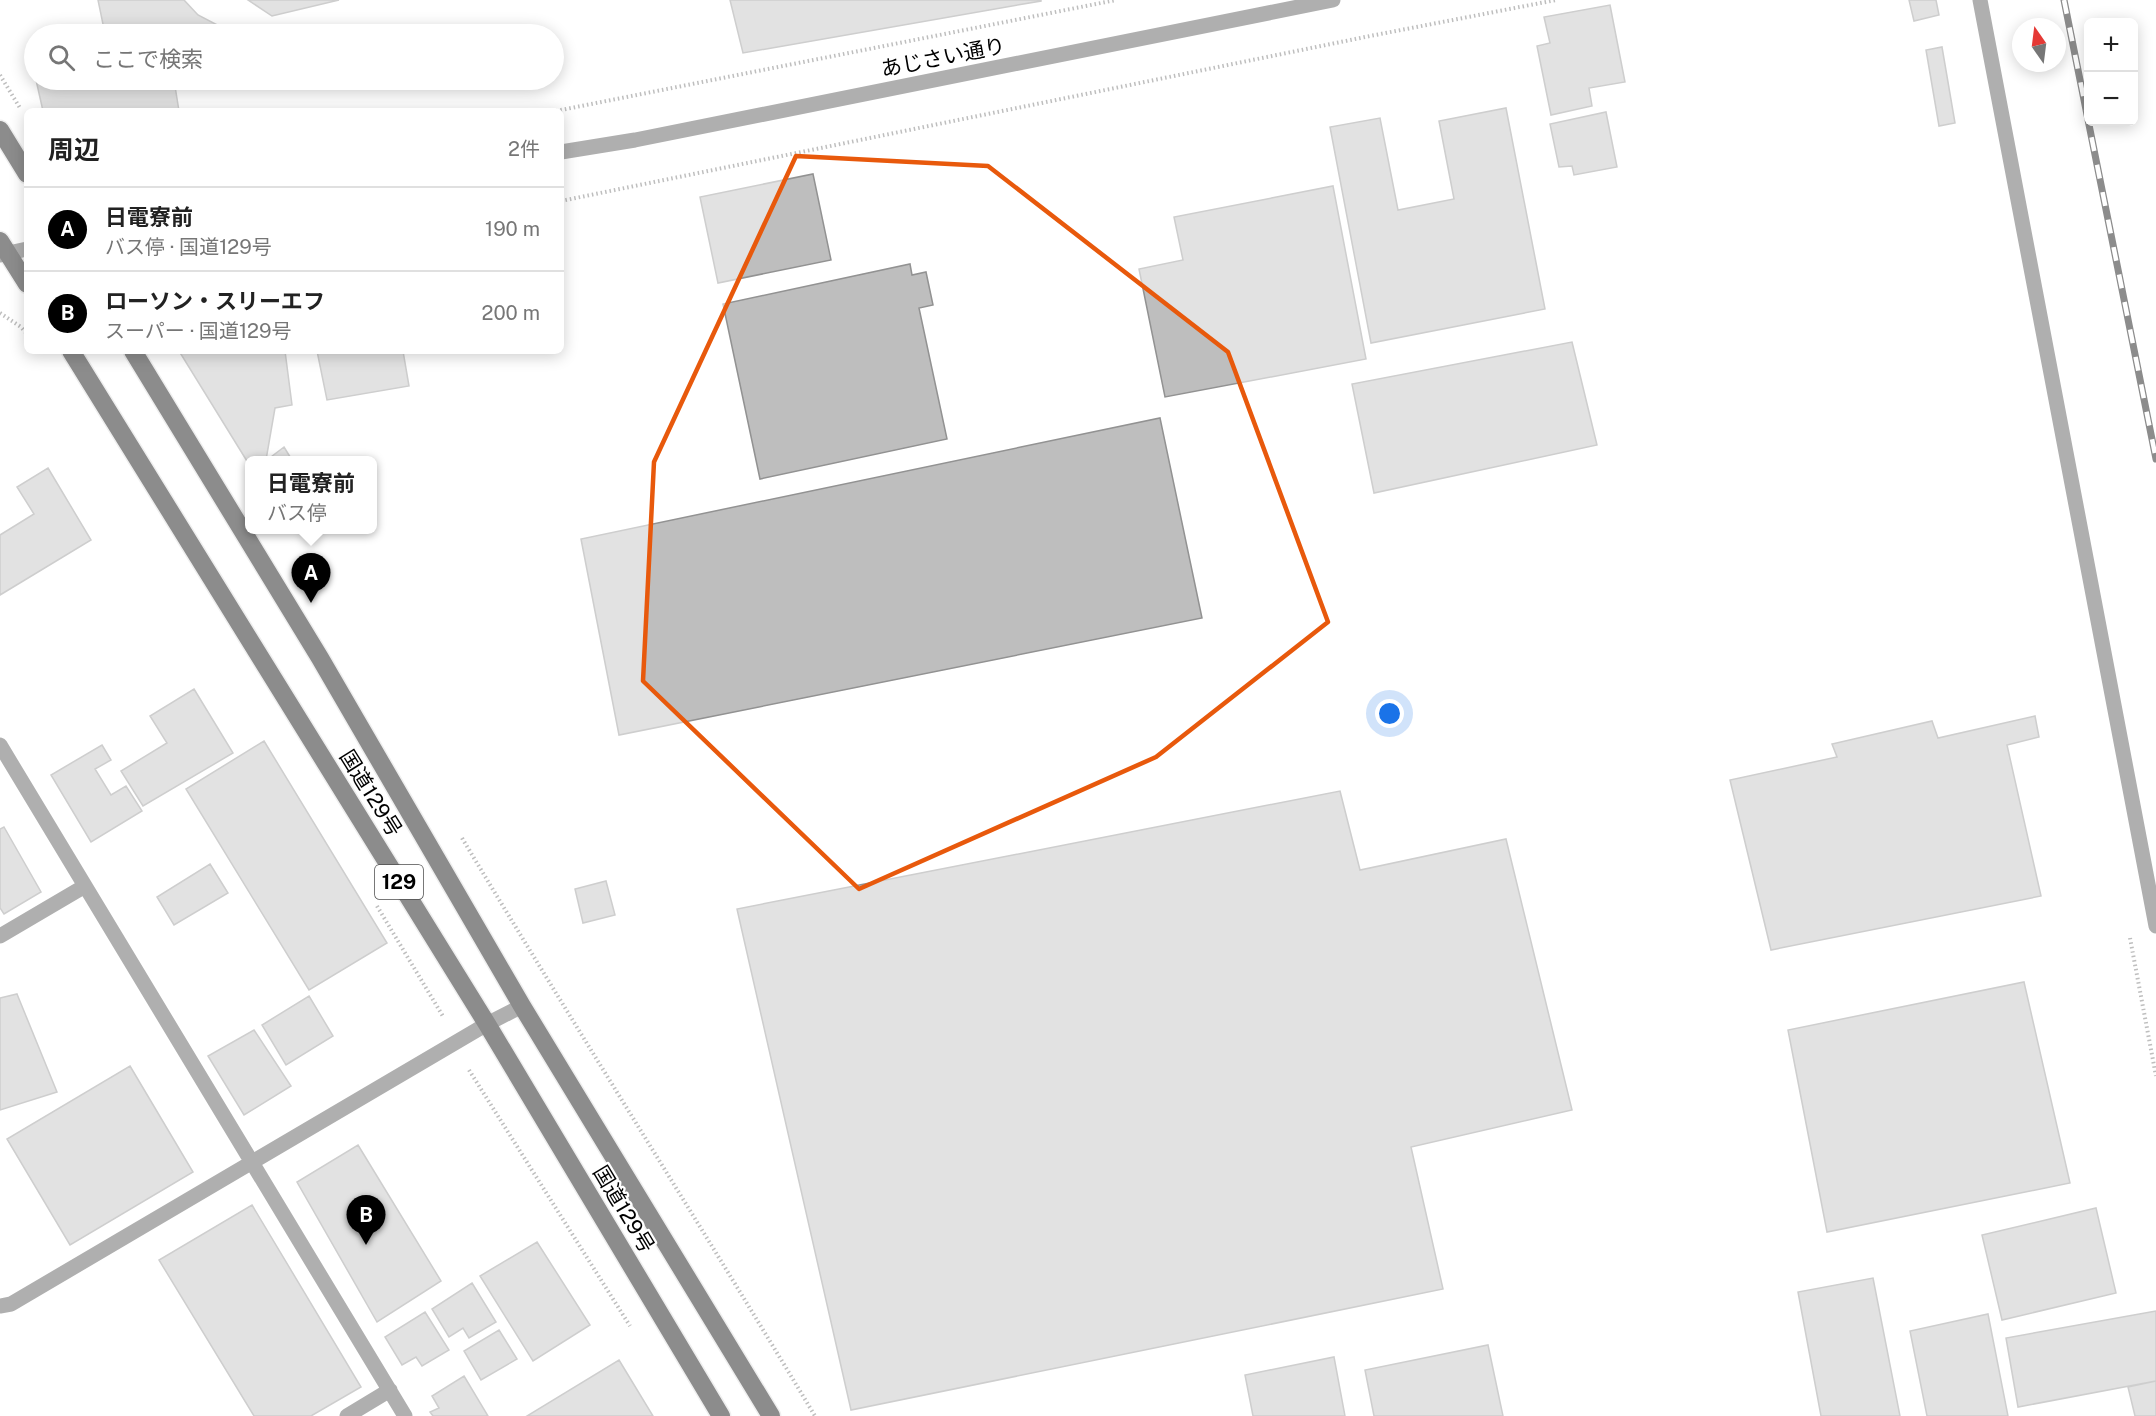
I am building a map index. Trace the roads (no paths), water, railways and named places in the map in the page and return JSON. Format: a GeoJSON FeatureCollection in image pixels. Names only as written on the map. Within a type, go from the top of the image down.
{"type":"FeatureCollection","features":[{"type":"Feature","properties":{"kind":"highway"},"geometry":{"type":"LineString","coordinates":[[0,130],[24,169]]}},
{"type":"Feature","properties":{"kind":"highway"},"geometry":{"type":"LineString","coordinates":[[2,250],[24,280]]}},
{"type":"Feature","properties":{"kind":"highway","name":"国道129号"},"geometry":{"type":"LineString","coordinates":[[73,354],[488,1024],[721,1416]]}},
{"type":"Feature","properties":{"kind":"highway","name":"国道129号"},"geometry":{"type":"LineString","coordinates":[[135,354],[320,658],[522,1006],[771,1416]]}},
{"type":"Feature","properties":{"kind":"street","name":"あじさい通り"},"geometry":{"type":"LineString","coordinates":[[564,152],[635,140],[1333,0]]}},
{"type":"Feature","properties":{"kind":"street"},"geometry":{"type":"LineString","coordinates":[[1980,0],[2156,926]]}},
{"type":"Feature","properties":{"kind":"street"},"geometry":{"type":"LineString","coordinates":[[2,250],[24,249]]}},
{"type":"Feature","properties":{"kind":"street"},"geometry":{"type":"LineString","coordinates":[[0,745],[405,1416]]}},
{"type":"Feature","properties":{"kind":"street"},"geometry":{"type":"LineString","coordinates":[[0,936],[85,886]]}},
{"type":"Feature","properties":{"kind":"street"},"geometry":{"type":"LineString","coordinates":[[0,1306],[11,1304],[522,1006]]}},
{"type":"Feature","properties":{"kind":"street"},"geometry":{"type":"LineString","coordinates":[[347,1416],[390,1390]]}},
{"type":"Feature","properties":{"kind":"railway"},"geometry":{"type":"LineString","coordinates":[[2064,0],[2156,459]]}},
{"type":"Feature","properties":{"kind":"place","name":"日電寮前"},"geometry":{"type":"Point","coordinates":[311,603]}},
{"type":"Feature","properties":{"kind":"place","name":"ローソン・スリーエフ"},"geometry":{"type":"Point","coordinates":[366,1245]}}]}
